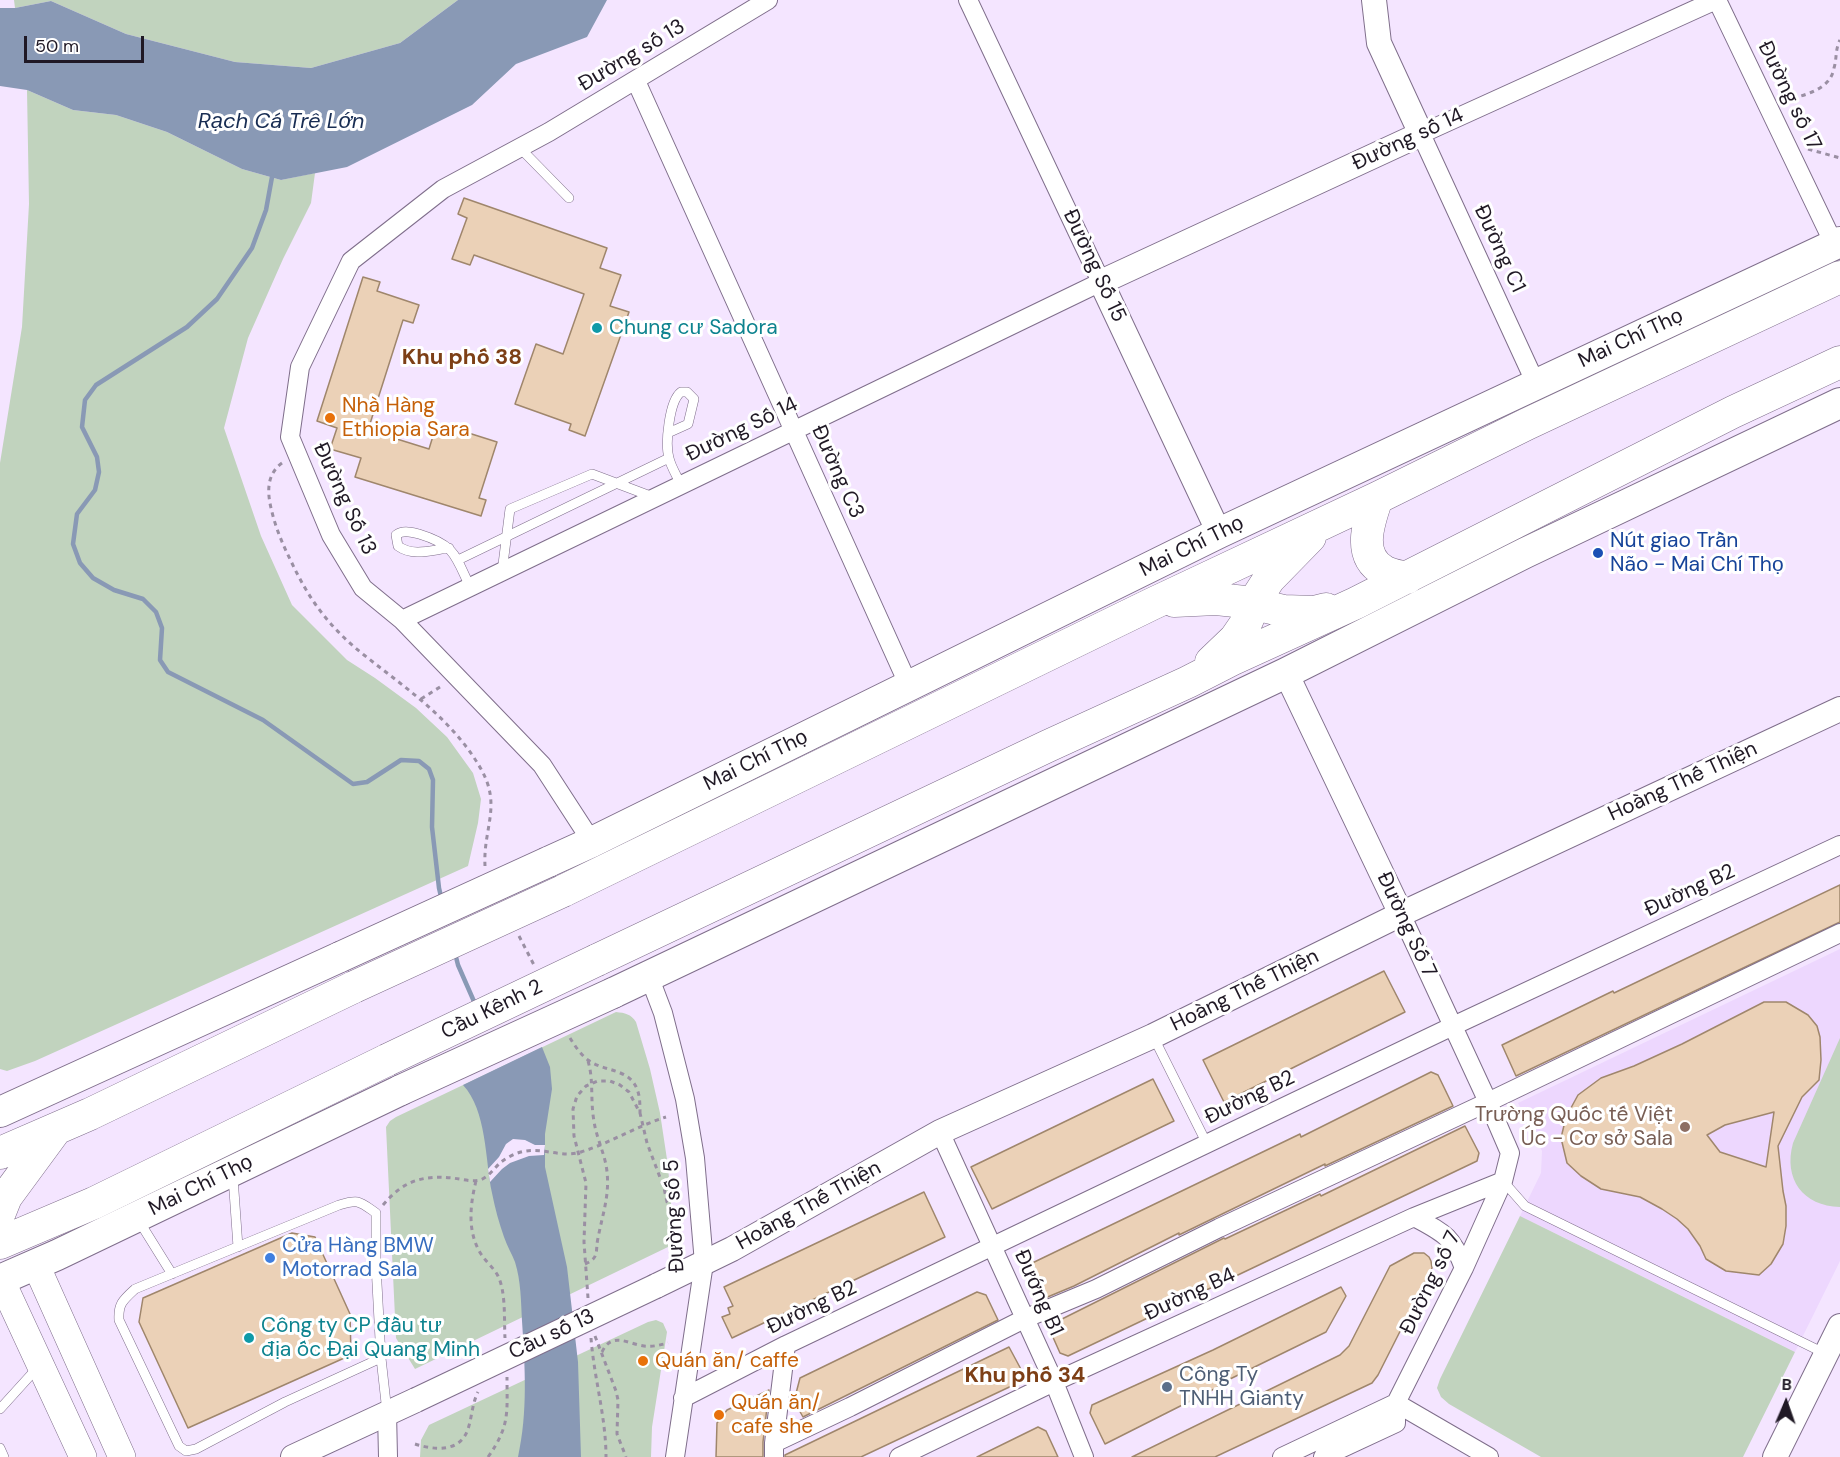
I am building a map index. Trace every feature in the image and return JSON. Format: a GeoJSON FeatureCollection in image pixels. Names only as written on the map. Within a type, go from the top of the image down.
{"type":"FeatureCollection","features":[{"type":"Feature","properties":{"kind":"highway","name":"Mai Chí Thọ"},"geometry":{"type":"LineString","coordinates":[[57,1128],[563,891],[1152,604],[1840,277]]}},
{"type":"Feature","properties":{"kind":"highway"},"geometry":{"type":"LineString","coordinates":[[1188,682],[1407,578],[1722,417],[1840,362]]}},
{"type":"Feature","properties":{"kind":"highway"},"geometry":{"type":"LineString","coordinates":[[1377,498],[1368,522],[1366,543],[1373,561],[1384,572],[1407,578]]}},
{"type":"Feature","properties":{"kind":"highway"},"geometry":{"type":"LineString","coordinates":[[1188,682],[1235,639],[1269,579],[1326,521]]}},
{"type":"Feature","properties":{"kind":"highway"},"geometry":{"type":"LineString","coordinates":[[1236,565],[1271,641]]}},
{"type":"Feature","properties":{"kind":"highway"},"geometry":{"type":"LineString","coordinates":[[1152,604],[1216,599],[1245,602],[1274,610],[1314,612],[1356,603]]}},
{"type":"Feature","properties":{"kind":"highway","name":"Cầu Kênh 2"},"geometry":{"type":"LineString","coordinates":[[387,1060],[1026,756],[1188,682]]}},
{"type":"Feature","properties":{"kind":"highway","name":"Mai Chí Thọ"},"geometry":{"type":"LineString","coordinates":[[7,1237],[94,1203],[387,1060]]}},
{"type":"Feature","properties":{"kind":"highway"},"geometry":{"type":"LineString","coordinates":[[0,1153],[57,1128]]}},
{"type":"Feature","properties":{"kind":"highway"},"geometry":{"type":"LineString","coordinates":[[7,1237],[1,1197],[57,1128]]}},
{"type":"Feature","properties":{"kind":"highway"},"geometry":{"type":"LineString","coordinates":[[1,1197],[38,1208],[94,1203]]}},
{"type":"Feature","properties":{"kind":"main road","name":"Mai Chí Thọ"},"geometry":{"type":"LineString","coordinates":[[0,1112],[592,842],[1219,533],[1837,243]]}},
{"type":"Feature","properties":{"kind":"main road"},"geometry":{"type":"LineString","coordinates":[[649,976],[1286,673],[1525,553],[1840,403]]}},
{"type":"Feature","properties":{"kind":"main road"},"geometry":{"type":"LineString","coordinates":[[1219,533],[1236,565]]}},
{"type":"Feature","properties":{"kind":"main road"},"geometry":{"type":"LineString","coordinates":[[1271,641],[1286,673]]}},
{"type":"Feature","properties":{"kind":"main road","name":"Cầu Kênh 2"},"geometry":{"type":"LineString","coordinates":[[401,1090],[649,976]]}},
{"type":"Feature","properties":{"kind":"main road","name":"Mai Chí Thọ"},"geometry":{"type":"LineString","coordinates":[[0,1280],[401,1090]]}},
{"type":"Feature","properties":{"kind":"main road"},"geometry":{"type":"LineString","coordinates":[[7,1237],[36,1264],[122,1457]]}},
{"type":"Feature","properties":{"kind":"main road"},"geometry":{"type":"LineString","coordinates":[[0,1280],[83,1457]]}},
{"type":"Feature","properties":{"kind":"street","name":"Đường số 13"},"geometry":{"type":"LineString","coordinates":[[549,132],[768,0]]}},
{"type":"Feature","properties":{"kind":"street","name":"Đường Số 15"},"geometry":{"type":"LineString","coordinates":[[968,0],[1219,533]]}},
{"type":"Feature","properties":{"kind":"street"},"geometry":{"type":"LineString","coordinates":[[1374,0],[1379,43],[1421,134]]}},
{"type":"Feature","properties":{"kind":"street","name":"Đường số 14"},"geometry":{"type":"LineString","coordinates":[[1101,282],[1717,0]]}},
{"type":"Feature","properties":{"kind":"street","name":"Đường số 17"},"geometry":{"type":"LineString","coordinates":[[1717,0],[1837,243]]}},
{"type":"Feature","properties":{"kind":"street","name":"Đường C3"},"geometry":{"type":"LineString","coordinates":[[636,81],[909,686]]}},
{"type":"Feature","properties":{"kind":"street","name":"Đường Số 13"},"geometry":{"type":"LineString","coordinates":[[549,132],[443,189],[351,261],[300,367],[290,438],[331,535],[363,588],[402,620],[542,765],[592,842]]}},
{"type":"Feature","properties":{"kind":"street","name":"Đường C1"},"geometry":{"type":"LineString","coordinates":[[1421,134],[1536,384]]}},
{"type":"Feature","properties":{"kind":"street","name":"Đường Số 14"},"geometry":{"type":"LineString","coordinates":[[402,620],[1101,282]]}},
{"type":"Feature","properties":{"kind":"street","name":"Đường Số 7"},"geometry":{"type":"LineString","coordinates":[[1286,673],[1401,914],[1510,1153],[1503,1181]]}},
{"type":"Feature","properties":{"kind":"street","name":"Hoàng Thế Thiện"},"geometry":{"type":"LineString","coordinates":[[656,1286],[732,1249],[940,1132],[1153,1035],[1401,914],[1840,709]]}},
{"type":"Feature","properties":{"kind":"street","name":"Đường B2"},"geometry":{"type":"LineString","coordinates":[[683,1398],[786,1345],[1453,1026],[1840,845]]}},
{"type":"Feature","properties":{"kind":"street"},"geometry":{"type":"LineString","coordinates":[[774,1450],[860,1402],[1024,1318],[1096,1288],[1840,933]]}},
{"type":"Feature","properties":{"kind":"street","name":"Đường số 5"},"geometry":{"type":"LineString","coordinates":[[649,976],[663,1012],[686,1099],[695,1158],[704,1263],[675,1457]]}},
{"type":"Feature","properties":{"kind":"street","name":"Đướng B1"},"geometry":{"type":"LineString","coordinates":[[940,1132],[1054,1382],[1084,1457]]}},
{"type":"Feature","properties":{"kind":"street","name":"Đường B4"},"geometry":{"type":"LineString","coordinates":[[899,1457],[1054,1382],[1414,1217],[1503,1181]]}},
{"type":"Feature","properties":{"kind":"street","name":"Đường số 7"},"geometry":{"type":"LineString","coordinates":[[1323,1457],[1396,1423],[1396,1403],[1464,1268],[1503,1181]]}},
{"type":"Feature","properties":{"kind":"street"},"geometry":{"type":"LineString","coordinates":[[1414,1217],[1440,1231],[1456,1247],[1464,1268]]}},
{"type":"Feature","properties":{"kind":"street","name":"Cầu số 13"},"geometry":{"type":"LineString","coordinates":[[387,1412],[656,1286]]}},
{"type":"Feature","properties":{"kind":"street"},"geometry":{"type":"LineString","coordinates":[[1775,1457],[1840,1326]]}},
{"type":"Feature","properties":{"kind":"street"},"geometry":{"type":"LineString","coordinates":[[774,1450],[786,1345]]}},
{"type":"Feature","properties":{"kind":"street"},"geometry":{"type":"LineString","coordinates":[[1282,1457],[1396,1403],[1489,1457]]}},
{"type":"Feature","properties":{"kind":"street"},"geometry":{"type":"LineString","coordinates":[[292,1457],[387,1412],[388,1457]]}},
{"type":"Feature","properties":{"kind":"lane"},"geometry":{"type":"LineString","coordinates":[[520,148],[569,198]]}},
{"type":"Feature","properties":{"kind":"lane"},"geometry":{"type":"LineString","coordinates":[[668,433],[669,458],[681,485]]}},
{"type":"Feature","properties":{"kind":"lane"},"geometry":{"type":"LineString","coordinates":[[458,560],[669,458]]}},
{"type":"Feature","properties":{"kind":"lane"},"geometry":{"type":"LineString","coordinates":[[502,572],[510,509],[592,474],[655,498]]}},
{"type":"Feature","properties":{"kind":"lane"},"geometry":{"type":"LineString","coordinates":[[449,548],[424,552],[405,551],[398,546],[396,535],[408,532],[443,543],[449,548],[458,560],[470,587]]}},
{"type":"Feature","properties":{"kind":"lane"},"geometry":{"type":"LineString","coordinates":[[1153,1035],[1207,1144]]}},
{"type":"Feature","properties":{"kind":"lane"},"geometry":{"type":"LineString","coordinates":[[232,1171],[238,1246]]}},
{"type":"Feature","properties":{"kind":"lane"},"geometry":{"type":"LineString","coordinates":[[1503,1181],[1525,1206],[1826,1353]]}},
{"type":"Feature","properties":{"kind":"lane"},"geometry":{"type":"LineString","coordinates":[[381,1358],[285,1402],[196,1449],[182,1450],[119,1320],[119,1310],[124,1299],[135,1289],[354,1200],[361,1202],[376,1213],[381,1358],[387,1412]]}},
{"type":"Feature","properties":{"kind":"lane"},"geometry":{"type":"LineString","coordinates":[[137,1217],[172,1274]]}},
{"type":"Feature","properties":{"kind":"lane"},"geometry":{"type":"LineString","coordinates":[[0,1409],[40,1365]]}},
{"type":"Feature","properties":{"kind":"lane"},"geometry":{"type":"LineString","coordinates":[[0,1448],[4,1457]]}},
{"type":"Feature","properties":{"kind":"path"},"geometry":{"type":"LineString","coordinates":[[1768,106],[1809,94],[1825,86],[1834,68],[1836,48],[1840,40]]}},
{"type":"Feature","properties":{"kind":"path"},"geometry":{"type":"LineString","coordinates":[[1786,143],[1840,158]]}},
{"type":"Feature","properties":{"kind":"path"},"geometry":{"type":"LineString","coordinates":[[290,460],[272,473],[269,494],[272,514],[279,534],[304,588],[321,613],[348,641],[421,699],[472,755],[488,781],[492,797],[485,871]]}},
{"type":"Feature","properties":{"kind":"path"},"geometry":{"type":"LineString","coordinates":[[421,699],[440,687]]}},
{"type":"Feature","properties":{"kind":"path"},"geometry":{"type":"LineString","coordinates":[[516,929],[536,969]]}},
{"type":"Feature","properties":{"kind":"path"},"geometry":{"type":"LineString","coordinates":[[569,1037],[587,1060],[593,1082],[594,1123],[607,1173],[606,1206],[597,1240],[596,1256],[593,1261],[585,1264]]}},
{"type":"Feature","properties":{"kind":"path"},"geometry":{"type":"LineString","coordinates":[[587,1060],[632,1080],[638,1094],[640,1113]]}},
{"type":"Feature","properties":{"kind":"path"},"geometry":{"type":"LineString","coordinates":[[588,1299],[585,1264],[585,1183],[574,1128],[574,1102],[580,1090],[593,1082],[610,1081],[624,1088],[637,1104],[667,1202],[676,1213]]}},
{"type":"Feature","properties":{"kind":"path"},"geometry":{"type":"LineString","coordinates":[[376,1213],[393,1193],[417,1180],[434,1177],[476,1181],[515,1154],[544,1150],[562,1154],[579,1153],[625,1135],[643,1124],[666,1117]]}},
{"type":"Feature","properties":{"kind":"path"},"geometry":{"type":"LineString","coordinates":[[476,1181],[471,1211],[473,1240],[498,1276],[502,1287],[505,1347]]}},
{"type":"Feature","properties":{"kind":"path"},"geometry":{"type":"LineString","coordinates":[[606,1457],[600,1400],[593,1367],[592,1333],[602,1352],[616,1391],[617,1434],[626,1457]]}},
{"type":"Feature","properties":{"kind":"path"},"geometry":{"type":"LineString","coordinates":[[602,1352],[610,1342],[619,1340],[649,1346],[668,1343]]}},
{"type":"Feature","properties":{"kind":"path"},"geometry":{"type":"LineString","coordinates":[[488,1457],[498,1444],[506,1421],[506,1370]]}},
{"type":"Feature","properties":{"kind":"path"},"geometry":{"type":"LineString","coordinates":[[415,1444],[446,1449],[461,1440],[467,1432],[474,1403],[481,1389]]}},
{"type":"Feature","properties":{"kind":"shaded area","name":"Trường Quốc tế Việt Úc - Cơ sở Sala"},"geometry":{"type":"Polygon","coordinates":[[[1840,949],[1840,1261],[1795,1352],[1520,1216],[1541,1173],[1542,1151],[1518,1103],[1840,949]]]}},
{"type":"Feature","properties":{"kind":"green space"},"geometry":{"type":"Polygon","coordinates":[[[14,0],[458,0],[400,43],[311,68],[235,62],[126,34],[51,1],[15,8],[14,0]]]}},
{"type":"Feature","properties":{"kind":"green space"},"geometry":{"type":"Polygon","coordinates":[[[27,90],[73,110],[116,115],[167,132],[242,169],[281,180],[315,173],[311,203],[248,338],[224,428],[261,536],[292,605],[347,660],[416,708],[447,737],[473,773],[481,799],[468,866],[35,1061],[7,1071],[0,1069],[0,463],[22,327],[29,204],[27,90]]]}},
{"type":"Feature","properties":{"kind":"green space"},"geometry":{"type":"Polygon","coordinates":[[[616,1012],[628,1014],[636,1022],[660,1113],[668,1166],[673,1228],[668,1247],[415,1369],[396,1338],[386,1127],[396,1117],[616,1012]]]}},
{"type":"Feature","properties":{"kind":"green space"},"geometry":{"type":"Polygon","coordinates":[[[1840,1038],[1840,1207],[1816,1202],[1806,1196],[1794,1179],[1791,1156],[1793,1143],[1840,1038]]]}},
{"type":"Feature","properties":{"kind":"green space"},"geometry":{"type":"Polygon","coordinates":[[[1520,1216],[1795,1352],[1743,1457],[1541,1457],[1449,1404],[1441,1397],[1437,1388],[1440,1379],[1520,1216]]]}},
{"type":"Feature","properties":{"kind":"green space"},"geometry":{"type":"Polygon","coordinates":[[[656,1320],[663,1323],[667,1332],[652,1427],[651,1457],[420,1457],[421,1440],[429,1425],[656,1320]]]}},
{"type":"Feature","properties":{"kind":"water","name":"Rạch Cá Trê Lớn"},"geometry":{"type":"Polygon","coordinates":[[[458,0],[607,0],[587,37],[516,64],[472,105],[347,167],[281,180],[242,169],[167,132],[116,115],[73,110],[27,90],[0,86],[0,8],[15,8],[51,1],[126,34],[235,62],[311,68],[400,43],[458,0]]]}},
{"type":"Feature","properties":{"kind":"water"},"geometry":{"type":"Polygon","coordinates":[[[542,1047],[550,1067],[552,1089],[545,1134],[545,1167],[567,1267],[578,1362],[581,1457],[518,1457],[525,1389],[520,1284],[515,1262],[504,1237],[494,1204],[484,1136],[477,1108],[463,1085],[542,1047]]]}},
{"type":"Feature","properties":{"kind":"pier"},"geometry":{"type":"Polygon","coordinates":[[[513,1139],[525,1140],[535,1145],[545,1145],[544,1155],[529,1156],[510,1163],[490,1182],[488,1169],[499,1157],[506,1144],[513,1139]]]}},
{"type":"Feature","properties":{"kind":"building","name":"Chung cư Sadora"},"geometry":{"type":"Polygon","coordinates":[[[464,198],[607,248],[600,268],[621,275],[610,306],[629,312],[585,436],[569,430],[571,424],[515,404],[536,344],[563,354],[584,294],[474,255],[470,265],[452,259],[467,218],[458,214],[464,198]]]}},
{"type":"Feature","properties":{"kind":"building"},"geometry":{"type":"Polygon","coordinates":[[[363,277],[380,282],[377,291],[419,305],[413,323],[403,320],[368,430],[429,449],[437,423],[497,442],[479,498],[486,500],[481,516],[355,477],[361,458],[330,449],[337,428],[317,421],[363,277]]]}},
{"type":"Feature","properties":{"kind":"building"},"geometry":{"type":"Polygon","coordinates":[[[1840,885],[1840,922],[1516,1076],[1502,1045],[1840,885]]]}},
{"type":"Feature","properties":{"kind":"building"},"geometry":{"type":"Polygon","coordinates":[[[1384,971],[1405,1012],[1224,1102],[1203,1060],[1384,971]]]}},
{"type":"Feature","properties":{"kind":"building"},"geometry":{"type":"Polygon","coordinates":[[[1764,1002],[1786,1002],[1808,1015],[1817,1026],[1821,1060],[1819,1080],[1802,1097],[1778,1146],[1786,1206],[1783,1244],[1771,1264],[1759,1275],[1726,1271],[1706,1259],[1688,1229],[1677,1219],[1640,1197],[1601,1189],[1581,1176],[1567,1163],[1561,1138],[1566,1117],[1578,1095],[1601,1078],[1682,1044],[1764,1002]],[[1774,1112],[1725,1125],[1707,1135],[1720,1152],[1766,1167],[1774,1112]]]}},
{"type":"Feature","properties":{"kind":"building"},"geometry":{"type":"Polygon","coordinates":[[[1431,1072],[1438,1075],[1453,1106],[1325,1166],[1325,1164],[1074,1286],[1038,1301],[1024,1273],[1026,1266],[1300,1134],[1301,1137],[1431,1072]]]}},
{"type":"Feature","properties":{"kind":"building"},"geometry":{"type":"Polygon","coordinates":[[[1153,1079],[1174,1121],[992,1209],[971,1167],[1153,1079]]]}},
{"type":"Feature","properties":{"kind":"building"},"geometry":{"type":"Polygon","coordinates":[[[1465,1126],[1479,1153],[1477,1161],[1068,1356],[1060,1353],[1048,1326],[1224,1238],[1320,1194],[1321,1196],[1465,1126]]]}},
{"type":"Feature","properties":{"kind":"building"},"geometry":{"type":"Polygon","coordinates":[[[924,1192],[945,1237],[732,1338],[722,1317],[730,1314],[728,1308],[733,1306],[724,1287],[924,1192]]]}},
{"type":"Feature","properties":{"kind":"building","name":"Công ty CP đầu tư địa ốc Đại Quang Minh"},"geometry":{"type":"Polygon","coordinates":[[[292,1233],[315,1237],[350,1314],[351,1355],[188,1428],[139,1322],[143,1298],[292,1233]]]}},
{"type":"Feature","properties":{"kind":"building"},"geometry":{"type":"Polygon","coordinates":[[[1414,1253],[1424,1253],[1429,1257],[1432,1268],[1372,1383],[1215,1457],[1132,1457],[1340,1355],[1349,1346],[1390,1266],[1414,1253]]]}},
{"type":"Feature","properties":{"kind":"building"},"geometry":{"type":"Polygon","coordinates":[[[1341,1287],[1346,1296],[1326,1332],[1105,1444],[1090,1413],[1092,1405],[1213,1350],[1341,1287]]]}},
{"type":"Feature","properties":{"kind":"building"},"geometry":{"type":"Polygon","coordinates":[[[977,1292],[986,1295],[998,1320],[803,1417],[794,1401],[800,1378],[977,1292]]]}},
{"type":"Feature","properties":{"kind":"building"},"geometry":{"type":"Polygon","coordinates":[[[1009,1347],[1023,1373],[1020,1382],[861,1457],[785,1457],[785,1455],[1009,1347]]]}},
{"type":"Feature","properties":{"kind":"building"},"geometry":{"type":"Polygon","coordinates":[[[769,1390],[763,1457],[716,1457],[717,1423],[727,1410],[769,1390]]]}},
{"type":"Feature","properties":{"kind":"building"},"geometry":{"type":"Polygon","coordinates":[[[1038,1427],[1046,1431],[1058,1457],[977,1457],[1038,1427]]]}},
{"type":"Feature","properties":{"kind":"waterway"},"geometry":{"type":"LineString","coordinates":[[272,177],[266,210],[252,248],[217,299],[187,327],[96,385],[85,400],[82,427],[97,457],[99,472],[95,490],[77,514],[73,544],[80,563],[93,578],[114,590],[143,599],[156,612],[162,628],[160,660],[168,672],[263,720],[353,784],[367,782],[401,760],[419,761],[429,769],[433,780],[432,827],[442,901]]}},
{"type":"Feature","properties":{"kind":"waterway"},"geometry":{"type":"LineString","coordinates":[[455,953],[476,1006]]}},
{"type":"Feature","properties":{"kind":"place","name":"Chung cư Sadora"},"geometry":{"type":"Point","coordinates":[597,328]}},
{"type":"Feature","properties":{"kind":"place","name":"Nhà Hàng Ethiopia Sara"},"geometry":{"type":"Point","coordinates":[330,418]}},
{"type":"Feature","properties":{"kind":"place","name":"Nút giao Trần Não - Mai Chí Thọ"},"geometry":{"type":"Point","coordinates":[1598,553]}},
{"type":"Feature","properties":{"kind":"place","name":"Trường Quốc tế Việt Úc - Cơ sở Sala"},"geometry":{"type":"Point","coordinates":[1685,1127]}},
{"type":"Feature","properties":{"kind":"place","name":"Cửa Hàng BMW Motorrad Sala"},"geometry":{"type":"Point","coordinates":[270,1258]}},
{"type":"Feature","properties":{"kind":"place","name":"Công ty CP đầu tư địa ốc Đại Quang Minh"},"geometry":{"type":"Point","coordinates":[249,1338]}},
{"type":"Feature","properties":{"kind":"place","name":"Quán ăn/ caffe"},"geometry":{"type":"Point","coordinates":[643,1361]}},
{"type":"Feature","properties":{"kind":"place","name":"Công Ty TNHH Gianty"},"geometry":{"type":"Point","coordinates":[1167,1387]}},
{"type":"Feature","properties":{"kind":"place","name":"Quán ăn/ cafe she"},"geometry":{"type":"Point","coordinates":[719,1415]}},
{"type":"Feature","properties":{"kind":"district","name":"Khu phố 38"},"geometry":{"type":"Point","coordinates":[462,358]}},
{"type":"Feature","properties":{"kind":"district","name":"Khu phố 34"},"geometry":{"type":"Point","coordinates":[1025,1376]}}]}
